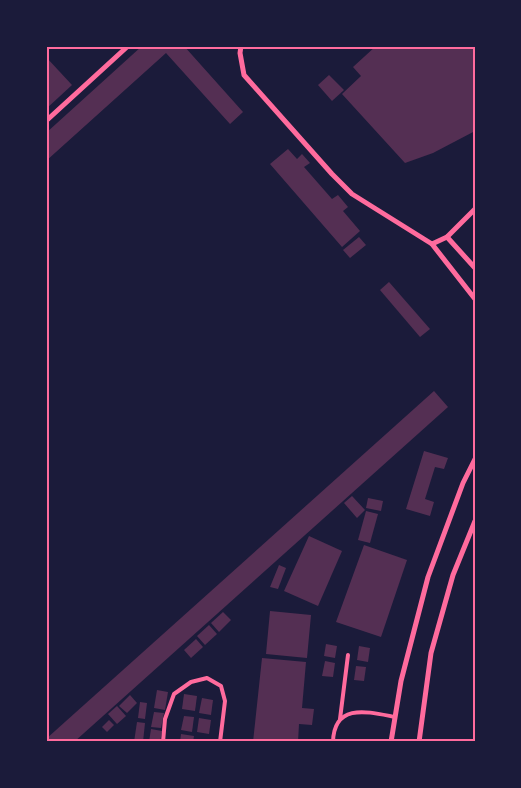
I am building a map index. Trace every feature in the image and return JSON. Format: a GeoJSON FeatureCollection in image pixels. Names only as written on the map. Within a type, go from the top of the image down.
{"type":"FeatureCollection","features":[{"type":"Feature","properties":{"kind":"street"},"geometry":{"type":"LineString","coordinates":[[46,121],[128,46]]}},
{"type":"Feature","properties":{"kind":"street"},"geometry":{"type":"LineString","coordinates":[[241,46],[240,53],[244,75],[332,174],[352,194],[432,244],[475,299]]}},
{"type":"Feature","properties":{"kind":"street"},"geometry":{"type":"LineString","coordinates":[[432,244],[446,237],[475,209]]}},
{"type":"Feature","properties":{"kind":"street"},"geometry":{"type":"LineString","coordinates":[[446,237],[475,268]]}},
{"type":"Feature","properties":{"kind":"street"},"geometry":{"type":"LineString","coordinates":[[391,742],[401,681],[428,577],[463,483],[475,460]]}},
{"type":"Feature","properties":{"kind":"street"},"geometry":{"type":"LineString","coordinates":[[419,742],[431,653],[453,575],[475,521]]}},
{"type":"Feature","properties":{"kind":"lane"},"geometry":{"type":"LineString","coordinates":[[333,742],[334,732],[340,719],[348,655]]}},
{"type":"Feature","properties":{"kind":"lane"},"geometry":{"type":"LineString","coordinates":[[163,742],[164,720],[174,694],[191,682],[207,678],[221,686],[225,701],[220,742]]}},
{"type":"Feature","properties":{"kind":"lane"},"geometry":{"type":"LineString","coordinates":[[340,719],[351,713],[365,712],[395,718]]}},
{"type":"Feature","properties":{"kind":"building"},"geometry":{"type":"Polygon","coordinates":[[[142,46],[184,46],[243,112],[230,124],[166,53],[46,161],[46,133],[142,46]]]}},
{"type":"Feature","properties":{"kind":"building"},"geometry":{"type":"Polygon","coordinates":[[[376,46],[475,46],[475,131],[433,153],[405,163],[342,94],[361,76],[353,67],[376,46]]]}},
{"type":"Feature","properties":{"kind":"building"},"geometry":{"type":"Polygon","coordinates":[[[46,57],[72,85],[46,109],[46,57]]]}},
{"type":"Feature","properties":{"kind":"building"},"geometry":{"type":"Polygon","coordinates":[[[329,75],[344,90],[332,101],[318,85],[329,75]]]}},
{"type":"Feature","properties":{"kind":"building"},"geometry":{"type":"Polygon","coordinates":[[[288,149],[297,159],[302,154],[310,163],[304,167],[332,199],[338,195],[348,207],[343,211],[360,231],[342,247],[270,164],[288,149]]]}},
{"type":"Feature","properties":{"kind":"building"},"geometry":{"type":"Polygon","coordinates":[[[359,237],[366,245],[350,258],[343,250],[359,237]]]}},
{"type":"Feature","properties":{"kind":"building"},"geometry":{"type":"Polygon","coordinates":[[[389,282],[430,329],[420,337],[380,290],[389,282]]]}},
{"type":"Feature","properties":{"kind":"building"},"geometry":{"type":"Polygon","coordinates":[[[434,391],[448,407],[74,742],[46,742],[46,739],[434,391]]]}},
{"type":"Feature","properties":{"kind":"building"},"geometry":{"type":"Polygon","coordinates":[[[424,451],[448,458],[444,469],[435,467],[425,499],[434,502],[430,516],[406,509],[424,451]]]}},
{"type":"Feature","properties":{"kind":"building"},"geometry":{"type":"Polygon","coordinates":[[[352,496],[365,510],[357,518],[344,503],[352,496]]]}},
{"type":"Feature","properties":{"kind":"building"},"geometry":{"type":"Polygon","coordinates":[[[368,498],[383,501],[381,511],[366,508],[368,498]]]}},
{"type":"Feature","properties":{"kind":"building"},"geometry":{"type":"Polygon","coordinates":[[[366,511],[378,514],[370,543],[358,540],[366,511]]]}},
{"type":"Feature","properties":{"kind":"building"},"geometry":{"type":"Polygon","coordinates":[[[309,536],[342,551],[318,606],[284,591],[309,536]]]}},
{"type":"Feature","properties":{"kind":"building"},"geometry":{"type":"Polygon","coordinates":[[[364,545],[407,560],[381,637],[336,622],[364,545]]]}},
{"type":"Feature","properties":{"kind":"building"},"geometry":{"type":"Polygon","coordinates":[[[279,565],[286,568],[278,589],[270,587],[279,565]]]}},
{"type":"Feature","properties":{"kind":"building"},"geometry":{"type":"Polygon","coordinates":[[[270,611],[311,615],[307,658],[266,654],[270,611]]]}},
{"type":"Feature","properties":{"kind":"building"},"geometry":{"type":"Polygon","coordinates":[[[223,612],[231,620],[219,632],[211,623],[223,612]]]}},
{"type":"Feature","properties":{"kind":"building"},"geometry":{"type":"Polygon","coordinates":[[[209,625],[217,634],[205,645],[197,636],[209,625]]]}},
{"type":"Feature","properties":{"kind":"building"},"geometry":{"type":"Polygon","coordinates":[[[196,639],[203,647],[191,658],[184,650],[196,639]]]}},
{"type":"Feature","properties":{"kind":"building"},"geometry":{"type":"Polygon","coordinates":[[[326,644],[337,646],[335,658],[324,656],[326,644]]]}},
{"type":"Feature","properties":{"kind":"building"},"geometry":{"type":"Polygon","coordinates":[[[359,646],[370,648],[368,662],[357,660],[359,646]]]}},
{"type":"Feature","properties":{"kind":"building"},"geometry":{"type":"Polygon","coordinates":[[[262,658],[306,662],[302,708],[314,709],[312,725],[299,724],[298,742],[253,742],[262,658]]]}},
{"type":"Feature","properties":{"kind":"building"},"geometry":{"type":"Polygon","coordinates":[[[325,661],[335,663],[333,677],[322,676],[325,661]]]}},
{"type":"Feature","properties":{"kind":"building"},"geometry":{"type":"Polygon","coordinates":[[[356,666],[366,667],[364,681],[354,680],[356,666]]]}},
{"type":"Feature","properties":{"kind":"building"},"geometry":{"type":"Polygon","coordinates":[[[157,690],[168,692],[165,710],[154,708],[157,690]]]}},
{"type":"Feature","properties":{"kind":"building"},"geometry":{"type":"Polygon","coordinates":[[[184,694],[197,696],[195,711],[182,709],[184,694]]]}},
{"type":"Feature","properties":{"kind":"building"},"geometry":{"type":"Polygon","coordinates":[[[130,695],[137,703],[127,713],[119,706],[130,695]]]}},
{"type":"Feature","properties":{"kind":"building"},"geometry":{"type":"Polygon","coordinates":[[[202,698],[213,700],[211,715],[199,713],[202,698]]]}},
{"type":"Feature","properties":{"kind":"building"},"geometry":{"type":"Polygon","coordinates":[[[140,702],[147,703],[145,719],[138,718],[140,702]]]}},
{"type":"Feature","properties":{"kind":"building"},"geometry":{"type":"Polygon","coordinates":[[[117,706],[126,716],[117,724],[108,714],[117,706]]]}},
{"type":"Feature","properties":{"kind":"building"},"geometry":{"type":"Polygon","coordinates":[[[154,712],[164,713],[161,728],[151,727],[154,712]]]}},
{"type":"Feature","properties":{"kind":"building"},"geometry":{"type":"Polygon","coordinates":[[[184,716],[194,717],[192,732],[181,730],[184,716]]]}},
{"type":"Feature","properties":{"kind":"building"},"geometry":{"type":"Polygon","coordinates":[[[199,718],[211,720],[209,734],[197,732],[199,718]]]}},
{"type":"Feature","properties":{"kind":"building"},"geometry":{"type":"Polygon","coordinates":[[[109,720],[114,725],[107,732],[102,727],[109,720]]]}},
{"type":"Feature","properties":{"kind":"building"},"geometry":{"type":"Polygon","coordinates":[[[137,722],[145,723],[143,742],[134,742],[137,722]]]}},
{"type":"Feature","properties":{"kind":"building"},"geometry":{"type":"Polygon","coordinates":[[[151,729],[162,731],[160,742],[149,742],[151,729]]]}},
{"type":"Feature","properties":{"kind":"building"},"geometry":{"type":"Polygon","coordinates":[[[181,734],[194,736],[193,742],[180,742],[181,734]]]}}]}
